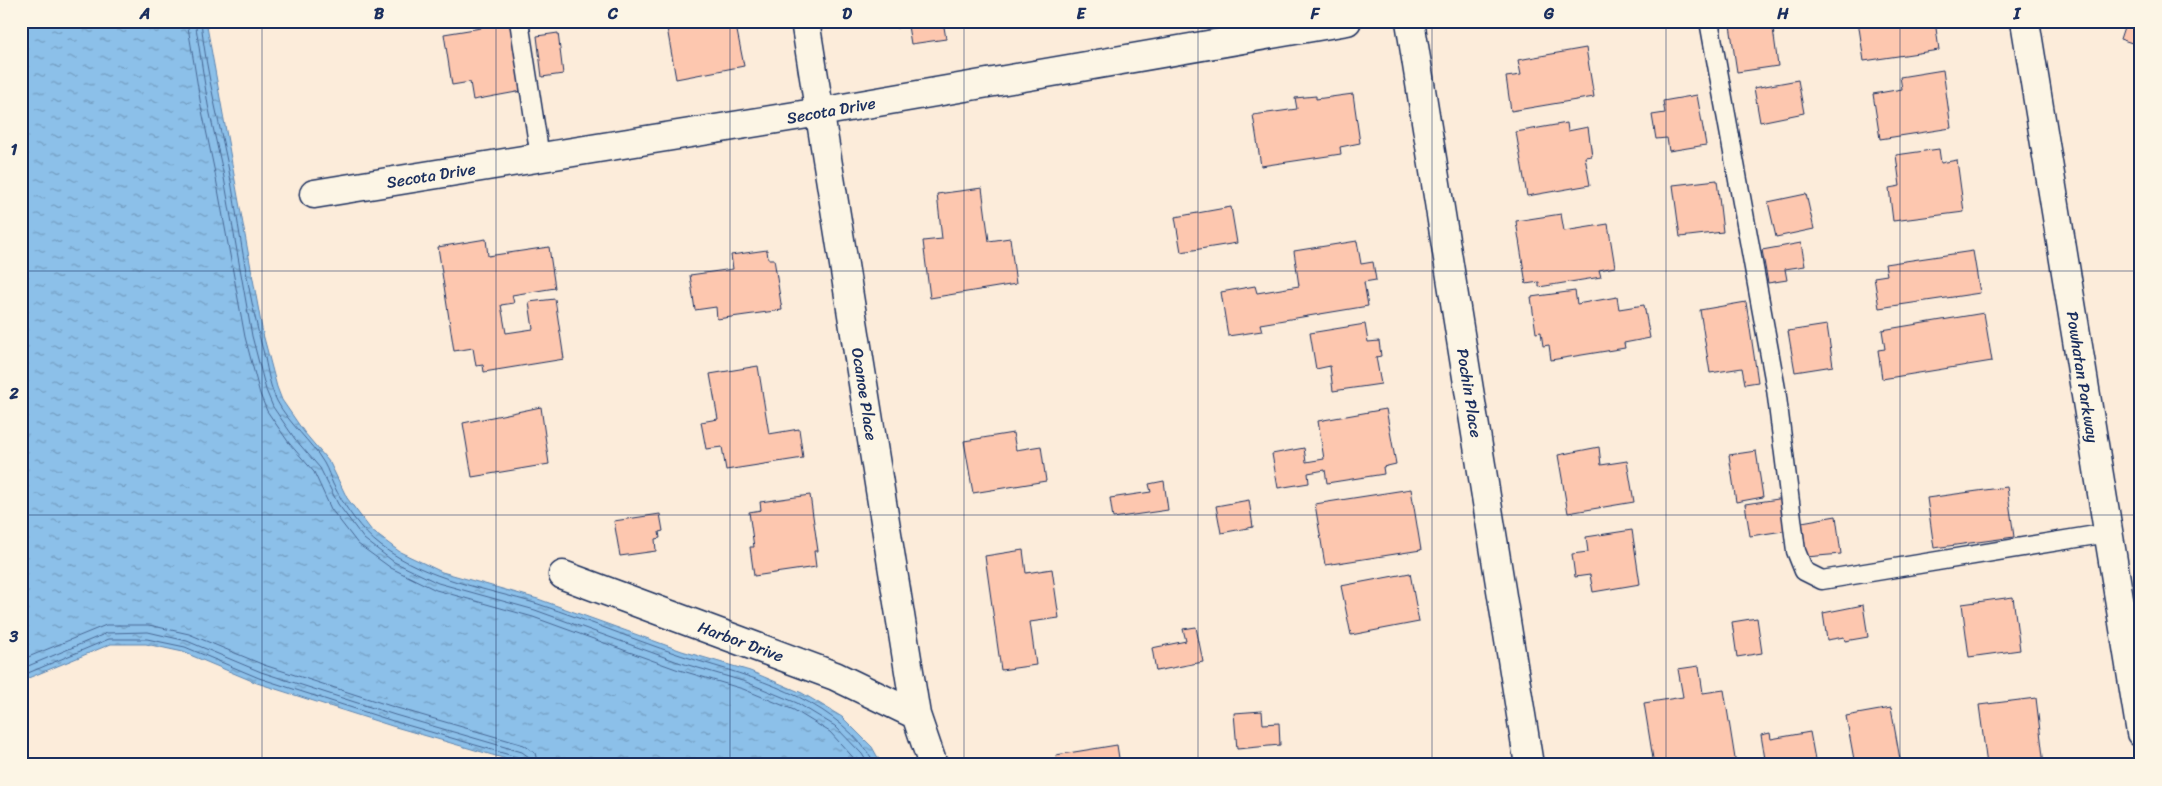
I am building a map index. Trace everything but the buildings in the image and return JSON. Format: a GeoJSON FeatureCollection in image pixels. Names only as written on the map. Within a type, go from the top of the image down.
{"type":"FeatureCollection","features":[{"type":"Feature","properties":{"kind":"street","name":"Ocanoe Place"},"geometry":{"type":"LineString","coordinates":[[805,21],[916,715],[933,765]]}},
{"type":"Feature","properties":{"kind":"street","name":"Secota Drive"},"geometry":{"type":"LineString","coordinates":[[314,194],[820,112],[1347,21]]}},
{"type":"Feature","properties":{"kind":"street","name":"Pochin Place"},"geometry":{"type":"LineString","coordinates":[[1410,21],[1529,765]]}},
{"type":"Feature","properties":{"kind":"street","name":"Powhatan Parkway"},"geometry":{"type":"LineString","coordinates":[[2025,21],[2141,733]]}},
{"type":"Feature","properties":{"kind":"street","name":"Harbor Drive"},"geometry":{"type":"LineString","coordinates":[[563,575],[835,676],[916,715]]}},
{"type":"Feature","properties":{"kind":"lane"},"geometry":{"type":"LineString","coordinates":[[519,21],[540,157]]}},
{"type":"Feature","properties":{"kind":"lane"},"geometry":{"type":"LineString","coordinates":[[1710,21],[1776,390],[1796,551],[1804,571],[1822,580],[2108,533]]}},
{"type":"Feature","properties":{"kind":"water"},"geometry":{"type":"Polygon","coordinates":[[[21,21],[206,21],[263,334],[277,387],[282,400],[304,432],[330,463],[347,498],[372,531],[400,552],[442,572],[538,599],[682,651],[750,671],[802,693],[842,717],[872,747],[882,765],[527,765],[392,726],[257,683],[183,652],[146,644],[111,644],[21,681],[21,21]]]}}]}
